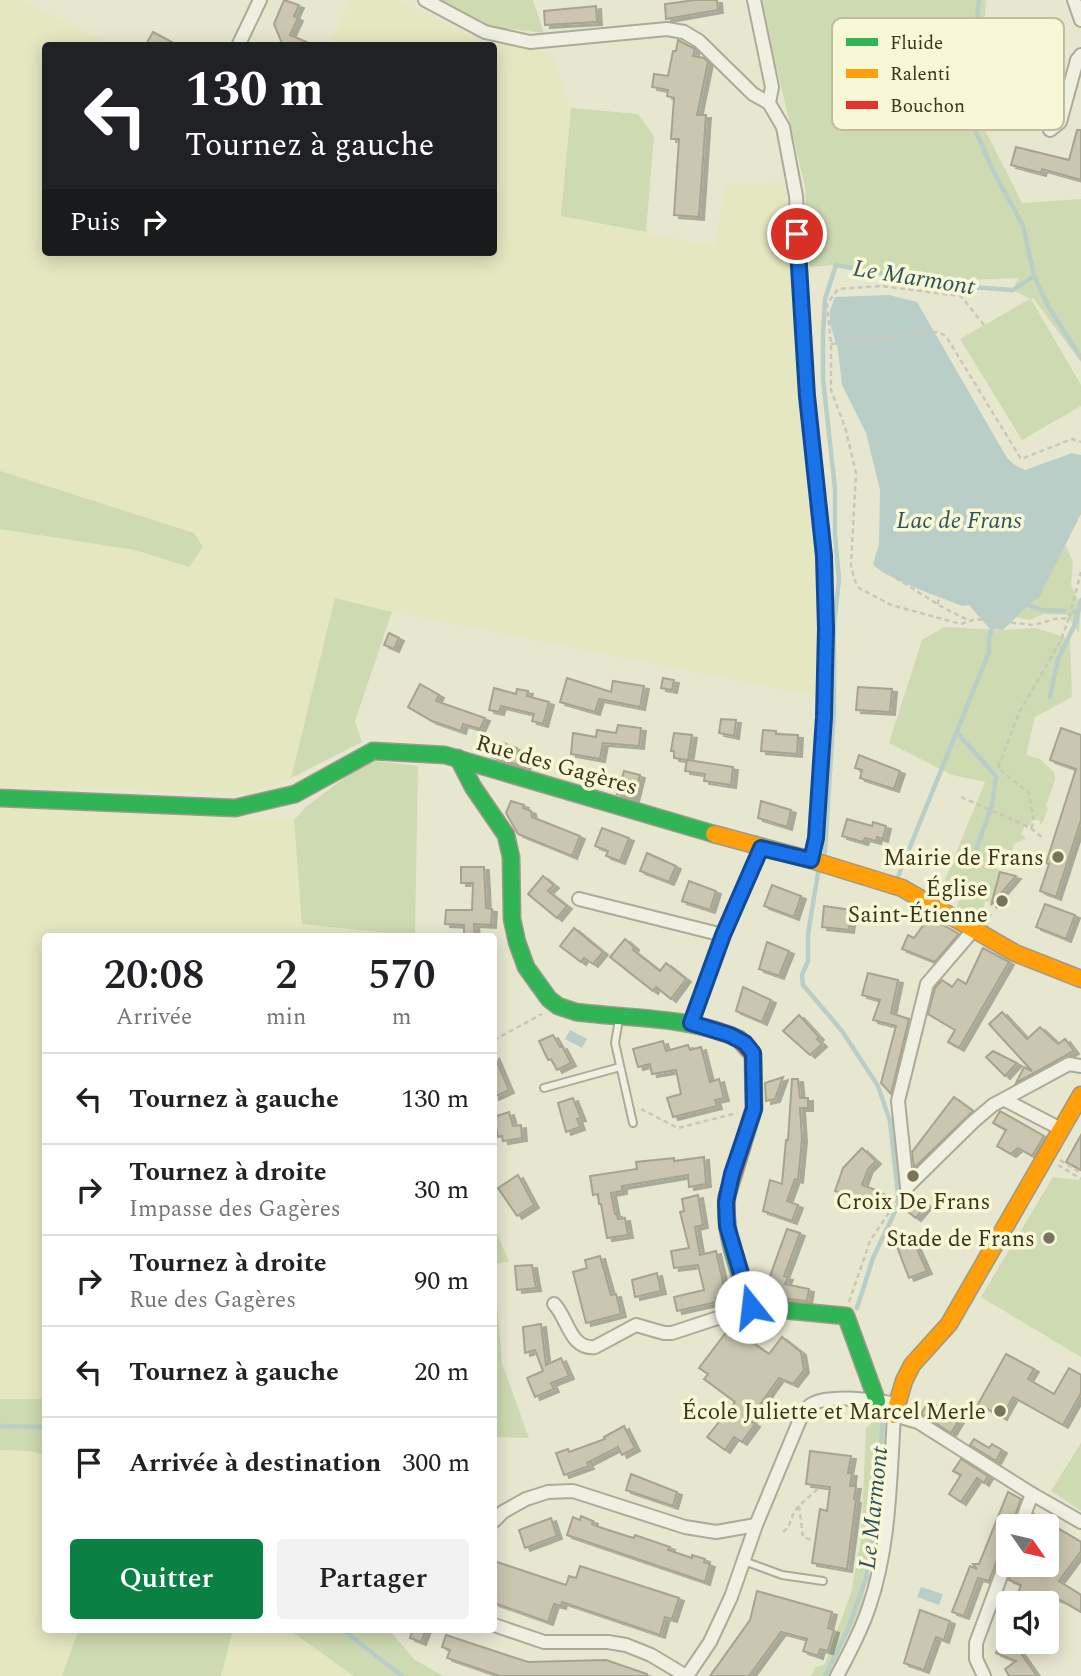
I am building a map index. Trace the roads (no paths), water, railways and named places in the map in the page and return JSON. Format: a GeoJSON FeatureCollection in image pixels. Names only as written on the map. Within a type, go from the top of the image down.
{"type":"FeatureCollection","features":[{"type":"Feature","properties":{"kind":"street"},"geometry":{"type":"LineString","coordinates":[[240,42],[260,0]]}},
{"type":"Feature","properties":{"kind":"street"},"geometry":{"type":"LineString","coordinates":[[425,0],[485,32],[530,42],[667,29],[684,32],[699,41],[753,94],[769,103],[783,127],[796,196],[807,396],[824,556],[824,717],[816,838],[811,860]]}},
{"type":"Feature","properties":{"kind":"street"},"geometry":{"type":"LineString","coordinates":[[754,0],[772,87],[769,103]]}},
{"type":"Feature","properties":{"kind":"street"},"geometry":{"type":"LineString","coordinates":[[1074,0],[1081,20]]}},
{"type":"Feature","properties":{"kind":"street"},"geometry":{"type":"LineString","coordinates":[[1064,107],[1077,60],[1081,55]]}},
{"type":"Feature","properties":{"kind":"street","name":"Rue des Gagères"},"geometry":{"type":"LineString","coordinates":[[0,798],[235,808],[295,794],[373,751],[445,755],[902,888],[1015,953],[1081,979]]}},
{"type":"Feature","properties":{"kind":"street"},"geometry":{"type":"LineString","coordinates":[[458,758],[475,791],[505,833],[513,861],[511,918],[522,957],[541,990],[557,1006],[583,1012],[691,1023],[730,1035],[745,1043],[753,1053],[754,1109],[732,1174],[726,1202],[727,1226],[751,1307]]}},
{"type":"Feature","properties":{"kind":"street"},"geometry":{"type":"LineString","coordinates":[[691,1023],[723,935],[761,848]]}},
{"type":"Feature","properties":{"kind":"street"},"geometry":{"type":"LineString","coordinates":[[579,899],[723,935]]}},
{"type":"Feature","properties":{"kind":"street"},"geometry":{"type":"LineString","coordinates":[[975,928],[935,972],[924,995],[898,1101],[904,1191],[993,1105],[1069,1064],[1081,1066]]}},
{"type":"Feature","properties":{"kind":"street"},"geometry":{"type":"LineString","coordinates":[[837,1676],[861,1631],[882,1560],[895,1409],[904,1381],[912,1365],[949,1324],[1051,1158],[1061,1129],[1081,1095]]}},
{"type":"Feature","properties":{"kind":"street"},"geometry":{"type":"LineString","coordinates":[[1005,1100],[1061,1129]]}},
{"type":"Feature","properties":{"kind":"street"},"geometry":{"type":"LineString","coordinates":[[554,1304],[576,1341],[588,1348],[596,1347],[636,1325],[664,1334],[672,1333],[751,1307],[848,1311],[877,1401]]}},
{"type":"Feature","properties":{"kind":"street"},"geometry":{"type":"LineString","coordinates":[[497,1626],[544,1642],[597,1641],[626,1645],[652,1655],[687,1676],[710,1642],[732,1597],[756,1525],[801,1417],[814,1403],[832,1398],[877,1401],[895,1409],[1081,1522]]}},
{"type":"Feature","properties":{"kind":"street"},"geometry":{"type":"LineString","coordinates":[[497,1518],[526,1499],[548,1492],[573,1491],[685,1527],[716,1532],[756,1525]]}},
{"type":"Feature","properties":{"kind":"street"},"geometry":{"type":"LineString","coordinates":[[1024,1514],[1032,1494]]}},
{"type":"Feature","properties":{"kind":"street"},"geometry":{"type":"LineString","coordinates":[[984,1676],[976,1659],[976,1643],[1001,1577]]}},
{"type":"Feature","properties":{"kind":"lane"},"geometry":{"type":"LineString","coordinates":[[620,1016],[615,1043],[633,1123]]}},
{"type":"Feature","properties":{"kind":"lane"},"geometry":{"type":"LineString","coordinates":[[544,1088],[620,1067]]}},
{"type":"Feature","properties":{"kind":"lane"},"geometry":{"type":"LineString","coordinates":[[744,1560],[782,1575],[822,1581]]}},
{"type":"Feature","properties":{"kind":"water","name":"Lac de Frans"},"geometry":{"type":"Polygon","coordinates":[[[889,295],[917,302],[1007,458],[1015,465],[1025,470],[1072,453],[1081,455],[1081,514],[1040,598],[1031,603],[1003,630],[989,628],[969,605],[962,606],[914,587],[888,575],[873,564],[879,544],[880,490],[866,433],[842,385],[838,350],[830,324],[830,310],[835,297],[889,295]]]}},
{"type":"Feature","properties":{"kind":"water"},"geometry":{"type":"Polygon","coordinates":[[[570,1030],[587,1039],[582,1048],[565,1039],[570,1030]]]}},
{"type":"Feature","properties":{"kind":"water"},"geometry":{"type":"Polygon","coordinates":[[[921,1587],[943,1594],[939,1605],[917,1597],[921,1587]]]}},
{"type":"Feature","properties":{"kind":"waterway","name":"Le Marmont"},"geometry":{"type":"LineString","coordinates":[[977,18],[979,0]]}},
{"type":"Feature","properties":{"kind":"waterway","name":"Le Marmont"},"geometry":{"type":"LineString","coordinates":[[825,852],[834,709],[834,624],[839,579],[835,489],[823,379],[825,299],[836,265],[942,285],[1013,290],[1034,276],[1023,226],[975,130]]}},
{"type":"Feature","properties":{"kind":"waterway"},"geometry":{"type":"LineString","coordinates":[[1034,276],[1048,306],[1081,358]]}},
{"type":"Feature","properties":{"kind":"waterway"},"geometry":{"type":"LineString","coordinates":[[1078,612],[1081,600]]}},
{"type":"Feature","properties":{"kind":"waterway"},"geometry":{"type":"LineString","coordinates":[[1028,605],[1042,610],[1064,611]]}},
{"type":"Feature","properties":{"kind":"waterway"},"geometry":{"type":"LineString","coordinates":[[1050,697],[1058,659],[1075,624],[1078,612],[1074,612]]}},
{"type":"Feature","properties":{"kind":"waterway"},"geometry":{"type":"LineString","coordinates":[[897,879],[989,652],[992,628]]}},
{"type":"Feature","properties":{"kind":"waterway"},"geometry":{"type":"LineString","coordinates":[[958,734],[996,776],[992,805],[976,850]]}},
{"type":"Feature","properties":{"kind":"waterway","name":"Le Marmont"},"geometry":{"type":"LineString","coordinates":[[818,873],[808,934],[808,961],[802,975],[803,985],[842,1031],[878,1086],[890,1121],[899,1203],[873,1258],[857,1308]]}},
{"type":"Feature","properties":{"kind":"waterway","name":"Le Marmont"},"geometry":{"type":"LineString","coordinates":[[825,1676],[848,1629],[866,1579],[876,1511],[883,1417]]}},
{"type":"Feature","properties":{"kind":"waterway"},"geometry":{"type":"LineString","coordinates":[[0,1426],[42,1427]]}},
{"type":"Feature","properties":{"kind":"waterway"},"geometry":{"type":"LineString","coordinates":[[347,1633],[402,1676]]}},
{"type":"Feature","properties":{"kind":"place","name":"Mairie de Frans"},"geometry":{"type":"Point","coordinates":[1058,857]}},
{"type":"Feature","properties":{"kind":"place","name":"Église Saint-Étienne"},"geometry":{"type":"Point","coordinates":[1002,901]}},
{"type":"Feature","properties":{"kind":"place","name":"Croix De Frans"},"geometry":{"type":"Point","coordinates":[913,1176]}},
{"type":"Feature","properties":{"kind":"place","name":"Stade de Frans"},"geometry":{"type":"Point","coordinates":[1049,1238]}},
{"type":"Feature","properties":{"kind":"place","name":"École Juliette et Marcel Merle"},"geometry":{"type":"Point","coordinates":[1000,1411]}}]}
